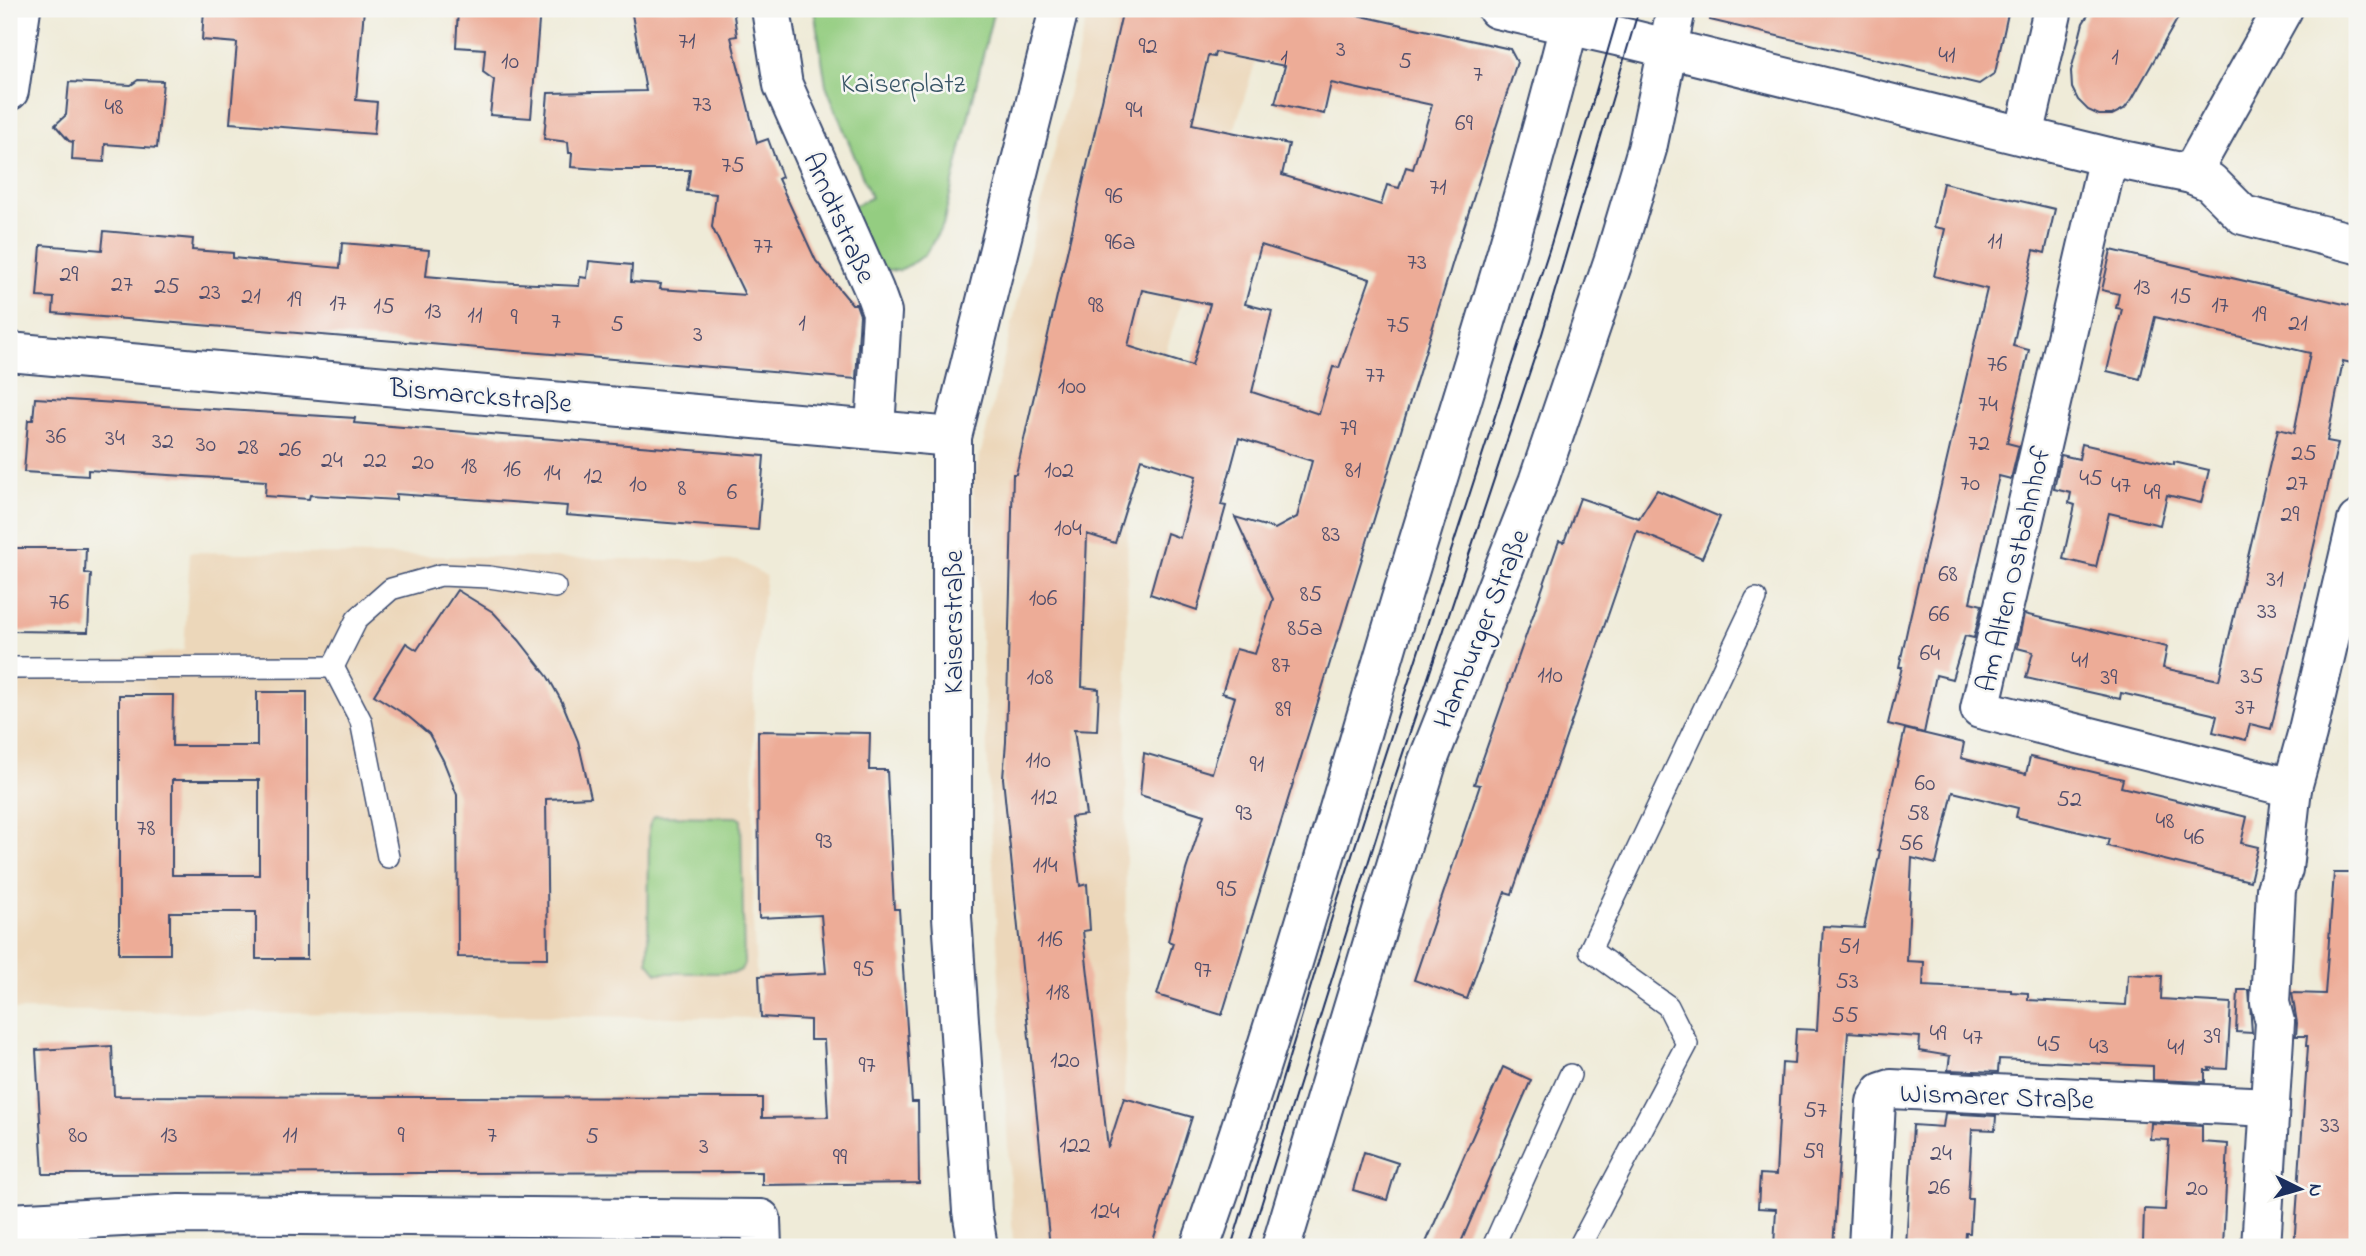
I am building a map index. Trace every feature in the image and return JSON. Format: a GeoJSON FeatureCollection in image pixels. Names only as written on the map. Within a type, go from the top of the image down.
{"type":"FeatureCollection","features":[{"type":"Feature","properties":{"kind":"street"},"geometry":{"type":"LineString","coordinates":[[9,91],[20,9]]}},
{"type":"Feature","properties":{"kind":"street","name":"Arndtstraße"},"geometry":{"type":"LineString","coordinates":[[771,9],[783,85],[882,312],[875,429]]}},
{"type":"Feature","properties":{"kind":"street","name":"Kaiserstraße"},"geometry":{"type":"LineString","coordinates":[[978,1247],[972,1211],[951,917],[952,438],[1059,9]]}},
{"type":"Feature","properties":{"kind":"street"},"geometry":{"type":"LineString","coordinates":[[1497,9],[1571,17],[1612,35],[2108,157],[2191,174],[2210,182],[2243,215],[2357,244]]}},
{"type":"Feature","properties":{"kind":"street","name":"Hamburger Straße"},"geometry":{"type":"LineString","coordinates":[[1281,1247],[1427,763],[1538,482],[1614,259],[1647,149],[1676,9]]}},
{"type":"Feature","properties":{"kind":"street"},"geometry":{"type":"LineString","coordinates":[[2024,136],[2053,9]]}},
{"type":"Feature","properties":{"kind":"street"},"geometry":{"type":"LineString","coordinates":[[2191,174],[2283,9]]}},
{"type":"Feature","properties":{"kind":"street"},"geometry":{"type":"LineString","coordinates":[[1200,1247],[1287,984],[1400,602],[1502,274],[1571,17]]}},
{"type":"Feature","properties":{"kind":"street","name":"Am Alten Ostbahnhof"},"geometry":{"type":"LineString","coordinates":[[2108,157],[1980,709],[2292,788]]}},
{"type":"Feature","properties":{"kind":"street","name":"Bismarckstraße"},"geometry":{"type":"LineString","coordinates":[[9,352],[952,438]]}},
{"type":"Feature","properties":{"kind":"street"},"geometry":{"type":"LineString","coordinates":[[2261,1247],[2275,1022],[2270,1003],[2276,889],[2283,869],[2292,788],[2357,521]]}},
{"type":"Feature","properties":{"kind":"street","name":"Wismarer Straße"},"geometry":{"type":"LineString","coordinates":[[1868,1247],[1876,1102],[1882,1092],[1891,1089],[2270,1107]]}},
{"type":"Feature","properties":{"kind":"street"},"geometry":{"type":"LineString","coordinates":[[9,1223],[179,1214],[762,1233]]}},
{"type":"Feature","properties":{"kind":"lane"},"geometry":{"type":"LineString","coordinates":[[333,667],[357,619],[391,589],[441,575],[489,577],[555,587]]}},
{"type":"Feature","properties":{"kind":"lane"},"geometry":{"type":"LineString","coordinates":[[1579,1247],[1687,1044],[1668,1006],[1590,950],[1756,599]]}},
{"type":"Feature","properties":{"kind":"lane"},"geometry":{"type":"LineString","coordinates":[[9,668],[333,667]]}},
{"type":"Feature","properties":{"kind":"lane"},"geometry":{"type":"LineString","coordinates":[[333,667],[361,721],[388,857]]}},
{"type":"Feature","properties":{"kind":"lane"},"geometry":{"type":"LineString","coordinates":[[1493,1247],[1570,1075]]}},
{"type":"Feature","properties":{"kind":"shaded area"},"geometry":{"type":"Polygon","coordinates":[[[1089,9],[1267,9],[1256,60],[1128,474],[1124,1232],[1013,1242],[973,485],[1089,9]]]}},
{"type":"Feature","properties":{"kind":"shaded area"},"geometry":{"type":"Polygon","coordinates":[[[190,552],[739,561],[766,576],[754,674],[753,921],[759,1018],[9,1010],[9,673],[184,650],[190,552]]]}},
{"type":"Feature","properties":{"kind":"green space","name":"Kaiserplatz"},"geometry":{"type":"Polygon","coordinates":[[[814,9],[994,9],[943,225],[925,255],[899,271],[874,268],[844,210],[871,198],[826,85],[814,9]]]}},
{"type":"Feature","properties":{"kind":"green space"},"geometry":{"type":"Polygon","coordinates":[[[656,816],[741,819],[744,964],[741,970],[735,973],[657,973],[648,962],[649,827],[656,816]]]}},
{"type":"Feature","properties":{"kind":"building"},"geometry":{"type":"Polygon","coordinates":[[[204,9],[364,9],[356,100],[377,102],[374,134],[230,123],[237,43],[202,40],[204,9]]]}},
{"type":"Feature","properties":{"kind":"building"},"geometry":{"type":"Polygon","coordinates":[[[458,9],[540,9],[531,118],[490,115],[494,80],[483,72],[485,49],[456,47],[458,9]]]}},
{"type":"Feature","properties":{"kind":"building"},"geometry":{"type":"Polygon","coordinates":[[[631,9],[733,9],[737,36],[731,37],[757,143],[768,139],[782,177],[778,179],[816,261],[852,304],[856,304],[860,315],[856,379],[53,313],[54,298],[37,297],[41,245],[102,250],[104,231],[193,239],[192,250],[233,253],[233,258],[340,268],[342,243],[429,250],[426,276],[495,282],[579,286],[580,277],[587,278],[589,261],[632,265],[631,282],[661,284],[660,289],[745,295],[712,227],[716,194],[687,191],[690,170],[571,167],[572,153],[569,153],[568,142],[544,139],[548,93],[646,91],[631,9]]]}},
{"type":"Feature","properties":{"kind":"building"},"geometry":{"type":"Polygon","coordinates":[[[1123,9],[1330,9],[1510,49],[1517,62],[1454,258],[1222,1015],[1157,995],[1173,943],[1168,941],[1186,870],[1204,815],[1140,795],[1144,753],[1212,773],[1235,697],[1222,693],[1236,649],[1255,654],[1273,599],[1235,517],[1275,529],[1297,517],[1312,461],[1239,438],[1221,505],[1226,506],[1197,610],[1150,594],[1167,533],[1180,538],[1196,476],[1141,459],[1115,543],[1087,534],[1082,687],[1099,689],[1097,731],[1074,730],[1086,815],[1071,817],[1080,886],[1087,884],[1090,930],[1083,931],[1108,1148],[1124,1098],[1192,1117],[1151,1247],[1050,1247],[1003,778],[1013,474],[1016,474],[1123,9]],[[1215,52],[1214,57],[1208,56],[1192,124],[1289,144],[1282,175],[1381,205],[1387,185],[1399,188],[1406,167],[1413,169],[1432,105],[1331,83],[1324,114],[1275,103],[1285,66],[1215,52]],[[1261,245],[1245,304],[1272,311],[1252,392],[1319,414],[1333,367],[1339,368],[1370,279],[1261,245]],[[1142,290],[1128,346],[1192,366],[1210,304],[1142,290]]]}},
{"type":"Feature","properties":{"kind":"building"},"geometry":{"type":"Polygon","coordinates":[[[1711,9],[2009,9],[1995,73],[1979,84],[1710,20],[1711,9]]]}},
{"type":"Feature","properties":{"kind":"building"},"geometry":{"type":"Polygon","coordinates":[[[2092,9],[2183,9],[2132,99],[2124,109],[2112,115],[2099,115],[2088,110],[2078,100],[2072,88],[2071,71],[2083,23],[2092,9]]]}},
{"type":"Feature","properties":{"kind":"building"},"geometry":{"type":"Polygon","coordinates":[[[138,80],[163,81],[157,148],[105,144],[104,162],[72,160],[73,142],[55,125],[66,115],[69,82],[131,85],[138,80]]]}},
{"type":"Feature","properties":{"kind":"building"},"geometry":{"type":"Polygon","coordinates":[[[1943,183],[2055,209],[2045,253],[2034,250],[2013,346],[2029,350],[2007,443],[2019,446],[2011,479],[1999,476],[1991,509],[1970,602],[1982,605],[1974,638],[1965,636],[1952,679],[1936,675],[1924,733],[1888,724],[1902,667],[1899,667],[1908,626],[1987,289],[1934,276],[1945,229],[1934,227],[1943,183]]]}},
{"type":"Feature","properties":{"kind":"building"},"geometry":{"type":"Polygon","coordinates":[[[2111,250],[2357,307],[2357,339],[2351,363],[2343,361],[2327,441],[2338,443],[2271,729],[2250,724],[2246,740],[2213,732],[2217,716],[2212,714],[2121,693],[2120,699],[2026,678],[2033,652],[2017,648],[2024,614],[2167,647],[2163,668],[2219,680],[2278,429],[2294,433],[2310,353],[2155,317],[2140,379],[2107,371],[2122,309],[2116,308],[2119,294],[2102,290],[2111,250]]]}},
{"type":"Feature","properties":{"kind":"building"},"geometry":{"type":"Polygon","coordinates":[[[35,398],[355,418],[354,423],[764,456],[758,530],[566,515],[567,506],[396,494],[396,500],[310,495],[309,499],[265,496],[266,481],[88,470],[88,476],[24,472],[28,420],[33,420],[35,398]]]}},
{"type":"Feature","properties":{"kind":"building"},"geometry":{"type":"Polygon","coordinates":[[[2082,444],[2174,465],[2174,462],[2209,470],[2201,503],[2167,495],[2160,525],[2109,513],[2096,567],[2063,559],[2075,505],[2069,503],[2071,493],[2054,489],[2061,455],[2079,459],[2082,444]]]}},
{"type":"Feature","properties":{"kind":"building"},"geometry":{"type":"Polygon","coordinates":[[[1657,490],[1720,517],[1702,558],[1637,531],[1512,894],[1505,892],[1467,999],[1414,980],[1480,785],[1474,784],[1559,541],[1564,542],[1580,498],[1639,518],[1657,490]]]}},
{"type":"Feature","properties":{"kind":"building"},"geometry":{"type":"Polygon","coordinates":[[[9,548],[86,548],[85,573],[91,574],[88,632],[9,631],[9,548]]]}},
{"type":"Feature","properties":{"kind":"building"},"geometry":{"type":"Polygon","coordinates":[[[457,590],[493,612],[519,640],[548,677],[578,741],[591,797],[546,799],[548,958],[458,957],[457,795],[429,734],[409,717],[374,695],[406,643],[417,650],[457,590]]]}},
{"type":"Feature","properties":{"kind":"building"},"geometry":{"type":"Polygon","coordinates":[[[257,692],[307,692],[307,959],[256,959],[256,912],[170,912],[170,954],[119,954],[119,695],[173,695],[172,746],[257,746],[257,692]],[[172,780],[172,875],[259,875],[259,780],[172,780]]]}},
{"type":"Feature","properties":{"kind":"building"},"geometry":{"type":"Polygon","coordinates":[[[1905,729],[1964,743],[1961,758],[2026,774],[2030,757],[2123,779],[2121,787],[2247,817],[2241,843],[2258,847],[2250,881],[2107,846],[2109,839],[2016,817],[2018,808],[1953,792],[1936,864],[1912,858],[1907,961],[1924,962],[1923,986],[2011,990],[2028,993],[2028,1000],[2126,1005],[2128,974],[2162,976],[2161,999],[2231,1003],[2227,1069],[2205,1070],[2205,1082],[2153,1080],[2153,1066],[1999,1059],[1998,1072],[1948,1070],[1950,1056],[1919,1051],[1920,1037],[1848,1032],[1833,1247],[1774,1247],[1776,1209],[1758,1208],[1760,1174],[1776,1175],[1782,1063],[1794,1064],[1796,1029],[1817,1030],[1823,926],[1864,928],[1905,729]]]}},
{"type":"Feature","properties":{"kind":"building"},"geometry":{"type":"Polygon","coordinates":[[[758,731],[870,733],[869,770],[887,770],[894,909],[899,909],[912,1102],[918,1102],[919,1183],[762,1185],[762,1172],[43,1174],[36,1050],[112,1046],[114,1096],[762,1098],[762,1118],[828,1117],[824,1040],[810,1040],[810,1020],[761,1017],[759,976],[826,973],[821,915],[759,918],[758,731]]]}},
{"type":"Feature","properties":{"kind":"building"},"geometry":{"type":"Polygon","coordinates":[[[2334,873],[2357,873],[2357,1197],[2354,1247],[2294,1247],[2308,1046],[2307,1036],[2296,1036],[2297,1023],[2292,993],[2325,994],[2334,873]]]}},
{"type":"Feature","properties":{"kind":"building"},"geometry":{"type":"Polygon","coordinates":[[[2238,990],[2249,990],[2252,1033],[2236,1032],[2238,990]]]}},
{"type":"Feature","properties":{"kind":"building"},"geometry":{"type":"Polygon","coordinates":[[[1503,1067],[1531,1080],[1459,1247],[1424,1247],[1503,1067]]]}},
{"type":"Feature","properties":{"kind":"building"},"geometry":{"type":"Polygon","coordinates":[[[1945,1113],[1996,1116],[1995,1130],[1972,1129],[1968,1199],[1972,1199],[1970,1233],[1966,1233],[1965,1247],[1906,1247],[1913,1125],[1943,1127],[1945,1113]]]}},
{"type":"Feature","properties":{"kind":"building"},"geometry":{"type":"Polygon","coordinates":[[[2151,1123],[2202,1126],[2202,1142],[2228,1144],[2223,1247],[2164,1247],[2143,1243],[2144,1209],[2165,1210],[2169,1140],[2150,1139],[2151,1123]]]}},
{"type":"Feature","properties":{"kind":"building"},"geometry":{"type":"Polygon","coordinates":[[[1364,1152],[1398,1163],[1387,1200],[1353,1190],[1364,1152]]]}},
{"type":"Feature","properties":{"kind":"tram line"},"geometry":{"type":"LineString","coordinates":[[1231,1247],[1332,917],[1551,244],[1620,9]]}},
{"type":"Feature","properties":{"kind":"tram line"},"geometry":{"type":"LineString","coordinates":[[1248,1247],[1396,774],[1539,344],[1639,9]]}}]}
